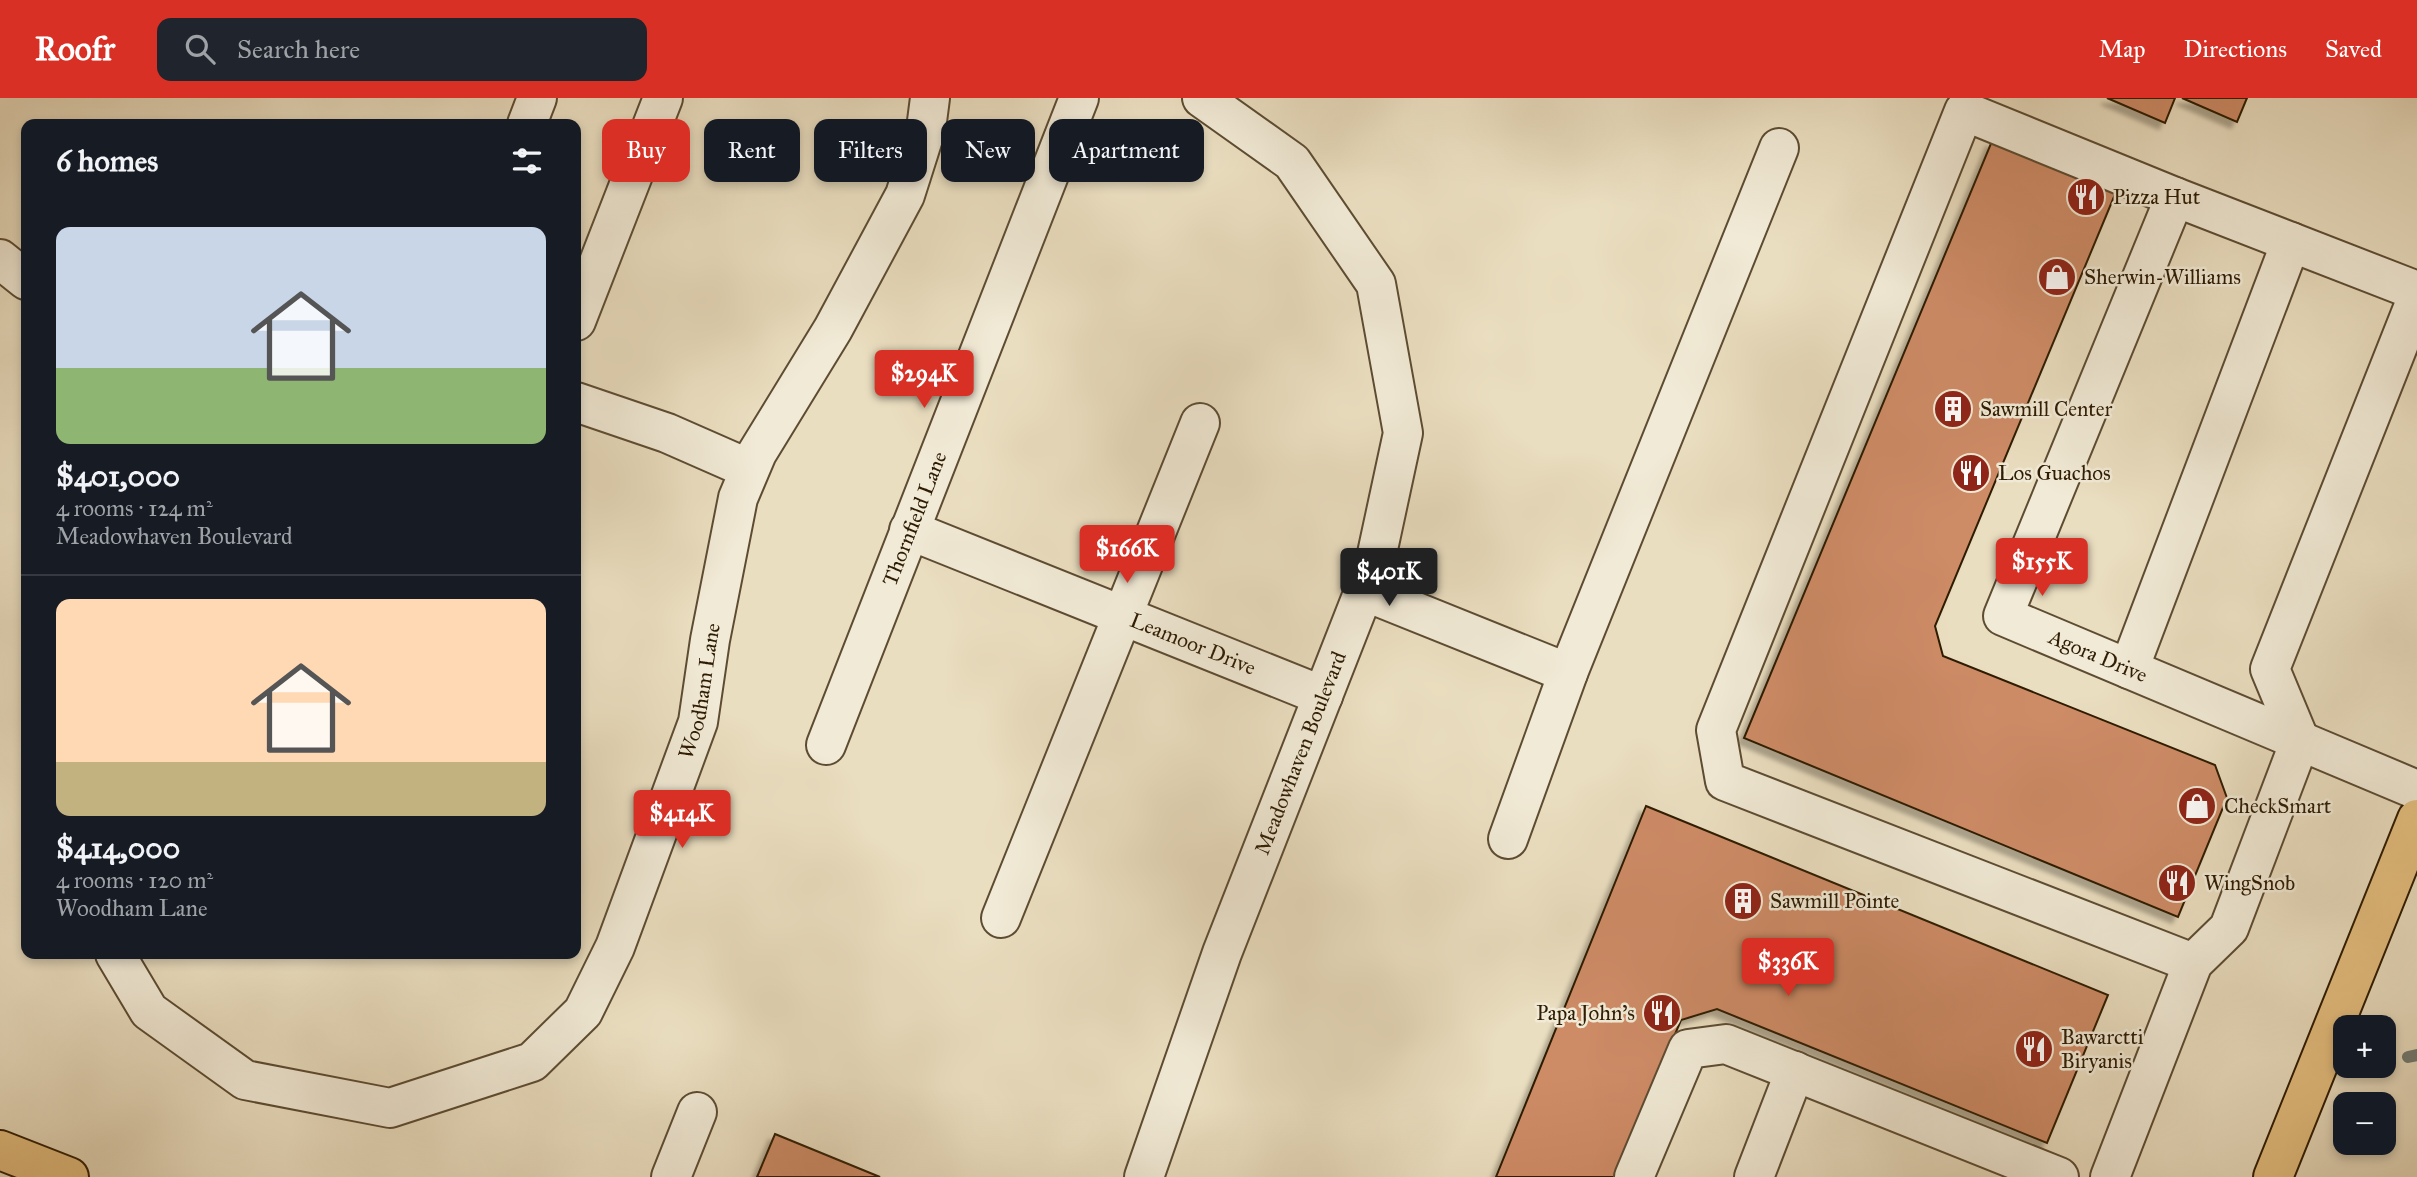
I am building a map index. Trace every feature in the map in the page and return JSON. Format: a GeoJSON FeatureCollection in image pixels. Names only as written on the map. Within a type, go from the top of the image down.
{"type":"FeatureCollection","features":[{"type":"Feature","properties":{"kind":"main road"},"geometry":{"type":"LineString","coordinates":[[2273,1177],[2417,819]]}},
{"type":"Feature","properties":{"kind":"main road"},"geometry":{"type":"LineString","coordinates":[[0,1150],[69,1177]]}},
{"type":"Feature","properties":{"kind":"street"},"geometry":{"type":"LineString","coordinates":[[529,119],[537,98]]}},
{"type":"Feature","properties":{"kind":"street"},"geometry":{"type":"LineString","coordinates":[[581,308],[663,98]]}},
{"type":"Feature","properties":{"kind":"street","name":"Woodham Lane"},"geometry":{"type":"LineString","coordinates":[[118,959],[149,1011],[245,1080],[390,1108],[532,1062],[583,1012],[610,958],[698,722],[710,640],[738,498],[749,469],[833,329],[905,195],[926,129],[930,98]]}},
{"type":"Feature","properties":{"kind":"street","name":"Thornfield Lane"},"geometry":{"type":"LineString","coordinates":[[826,745],[1079,98]]}},
{"type":"Feature","properties":{"kind":"street","name":"Meadowhaven Boulevard"},"geometry":{"type":"LineString","coordinates":[[1144,1177],[1222,953],[1376,563],[1403,433],[1376,285],[1292,162],[1202,98]]}},
{"type":"Feature","properties":{"kind":"street"},"geometry":{"type":"LineString","coordinates":[[2193,963],[1725,781],[1716,730],[1964,111],[2417,291]]}},
{"type":"Feature","properties":{"kind":"street"},"geometry":{"type":"LineString","coordinates":[[1508,839],[1569,673],[1779,148]]}},
{"type":"Feature","properties":{"kind":"street","name":"Agora Drive"},"geometry":{"type":"LineString","coordinates":[[2175,197],[2003,615],[2417,790]]}},
{"type":"Feature","properties":{"kind":"street"},"geometry":{"type":"LineString","coordinates":[[2129,669],[2291,242]]}},
{"type":"Feature","properties":{"kind":"street"},"geometry":{"type":"LineString","coordinates":[[0,259],[21,276]]}},
{"type":"Feature","properties":{"kind":"street"},"geometry":{"type":"LineString","coordinates":[[2110,1177],[2193,963],[2229,928],[2300,741],[2270,669],[2417,298]]}},
{"type":"Feature","properties":{"kind":"street"},"geometry":{"type":"LineString","coordinates":[[581,404],[667,433],[749,469]]}},
{"type":"Feature","properties":{"kind":"street"},"geometry":{"type":"LineString","coordinates":[[1001,918],[1200,423]]}},
{"type":"Feature","properties":{"kind":"street","name":"Leamoor Drive"},"geometry":{"type":"LineString","coordinates":[[909,530],[1323,696]]}},
{"type":"Feature","properties":{"kind":"street"},"geometry":{"type":"LineString","coordinates":[[1364,591],[1569,673]]}},
{"type":"Feature","properties":{"kind":"street"},"geometry":{"type":"LineString","coordinates":[[1634,1177],[1688,1049],[1726,1044],[2059,1177]]}},
{"type":"Feature","properties":{"kind":"street"},"geometry":{"type":"LineString","coordinates":[[1759,1176],[1795,1071]]}},
{"type":"Feature","properties":{"kind":"street"},"geometry":{"type":"LineString","coordinates":[[671,1177],[697,1112]]}},
{"type":"Feature","properties":{"kind":"street"},"geometry":{"type":"LineString","coordinates":[[2289,1136],[2294,1177]]}},
{"type":"Feature","properties":{"kind":"building"},"geometry":{"type":"Polygon","coordinates":[[[2107,98],[2175,98],[2165,123],[2107,98]]]}},
{"type":"Feature","properties":{"kind":"building"},"geometry":{"type":"Polygon","coordinates":[[[2182,98],[2247,98],[2237,122],[2182,98]]]}},
{"type":"Feature","properties":{"kind":"building","name":"Sawmill Center"},"geometry":{"type":"Polygon","coordinates":[[[1992,141],[2116,192],[1935,626],[1943,656],[2215,765],[2227,798],[2178,917],[1744,738],[1992,141]]]}},
{"type":"Feature","properties":{"kind":"building","name":"Sawmill Pointe"},"geometry":{"type":"Polygon","coordinates":[[[1646,806],[2108,995],[2047,1143],[1717,1009],[1681,1020],[1615,1177],[1496,1177],[1646,806]]]}},
{"type":"Feature","properties":{"kind":"building"},"geometry":{"type":"Polygon","coordinates":[[[775,1134],[880,1177],[757,1177],[775,1134]]]}},
{"type":"Feature","properties":{"kind":"waterway"},"geometry":{"type":"LineString","coordinates":[[2408,1057],[2417,1055]]}},
{"type":"Feature","properties":{"kind":"place","name":"Pizza Hut"},"geometry":{"type":"Point","coordinates":[2086,197]}},
{"type":"Feature","properties":{"kind":"place","name":"Sherwin-Williams"},"geometry":{"type":"Point","coordinates":[2057,277]}},
{"type":"Feature","properties":{"kind":"place","name":"Sawmill Center"},"geometry":{"type":"Point","coordinates":[1953,409]}},
{"type":"Feature","properties":{"kind":"place","name":"Los Guachos"},"geometry":{"type":"Point","coordinates":[1971,473]}},
{"type":"Feature","properties":{"kind":"place","name":"CheckSmart"},"geometry":{"type":"Point","coordinates":[2197,806]}},
{"type":"Feature","properties":{"kind":"place","name":"WingSnob"},"geometry":{"type":"Point","coordinates":[2177,883]}},
{"type":"Feature","properties":{"kind":"place","name":"Sawmill Pointe"},"geometry":{"type":"Point","coordinates":[1743,901]}},
{"type":"Feature","properties":{"kind":"place","name":"Papa John's"},"geometry":{"type":"Point","coordinates":[1662,1013]}},
{"type":"Feature","properties":{"kind":"place","name":"Bawarctti Biryanis"},"geometry":{"type":"Point","coordinates":[2034,1049]}}]}
